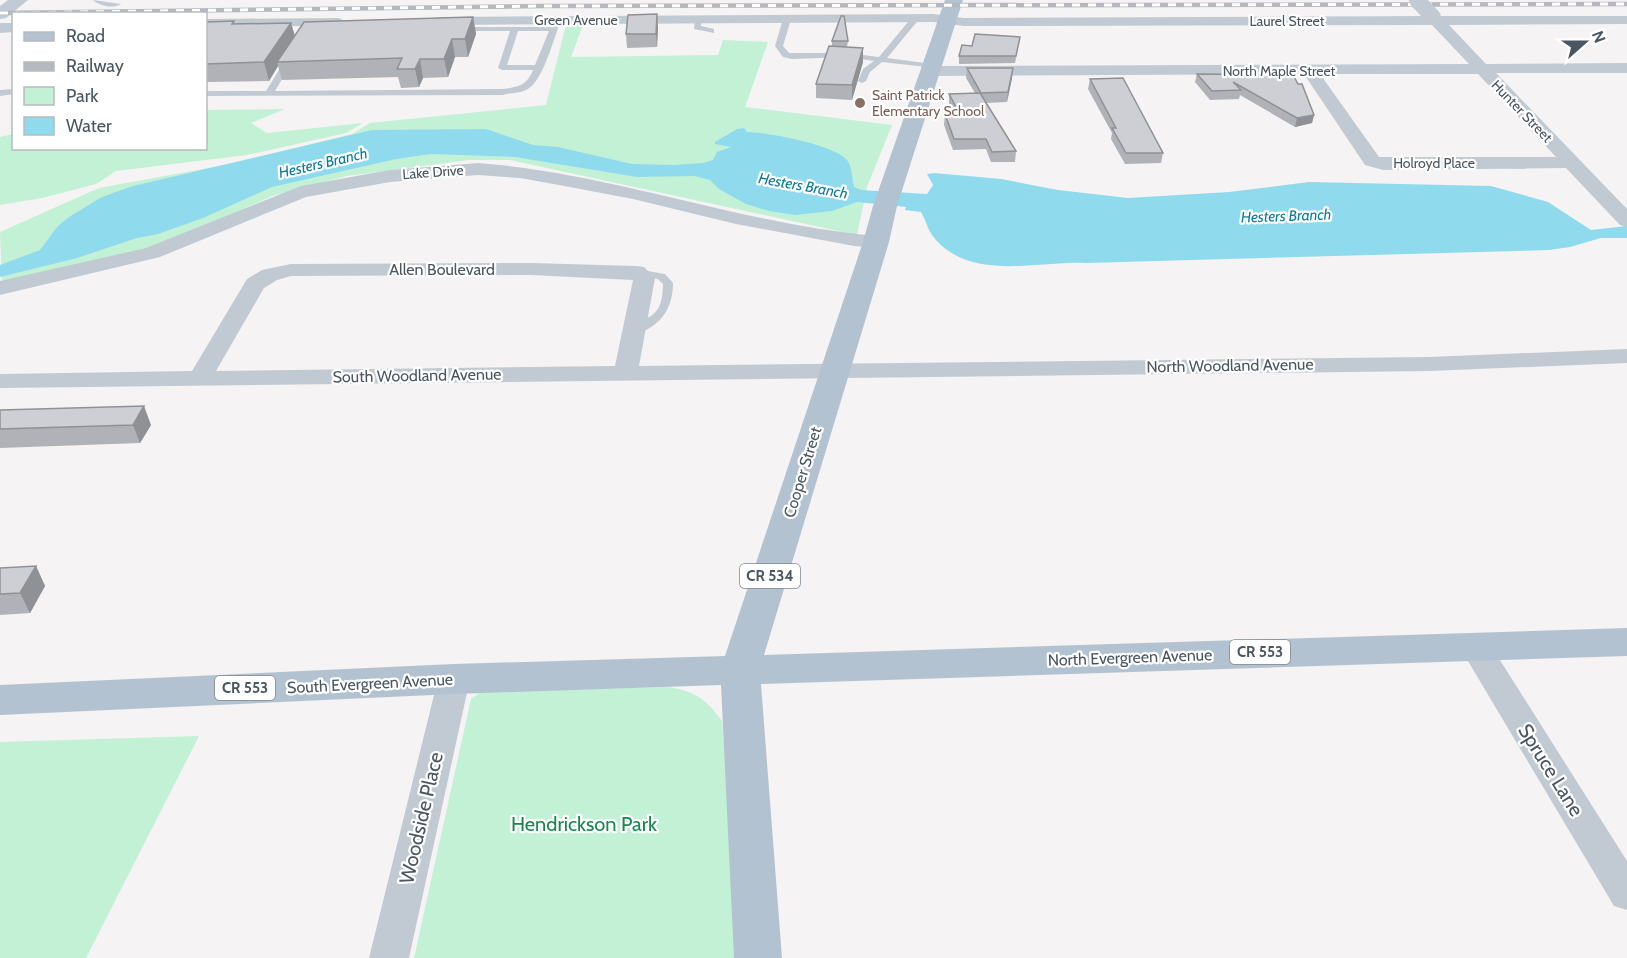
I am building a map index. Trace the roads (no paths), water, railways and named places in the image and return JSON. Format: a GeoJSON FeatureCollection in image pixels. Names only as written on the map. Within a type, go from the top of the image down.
{"type":"FeatureCollection","features":[{"type":"Feature","properties":{"kind":"main road","name":"Cooper Street"},"geometry":{"type":"LineString","coordinates":[[758,958],[740,671],[888,198],[954,0]]}},
{"type":"Feature","properties":{"kind":"main road","name":"North Evergreen Avenue"},"geometry":{"type":"LineString","coordinates":[[740,671],[1627,642]]}},
{"type":"Feature","properties":{"kind":"main road","name":"South Evergreen Avenue"},"geometry":{"type":"LineString","coordinates":[[3,705],[454,679],[740,671]]}},
{"type":"Feature","properties":{"kind":"street"},"geometry":{"type":"LineString","coordinates":[[0,14],[19,0]]}},
{"type":"Feature","properties":{"kind":"street","name":"Hunter Street"},"geometry":{"type":"LineString","coordinates":[[1417,0],[1626,220]]}},
{"type":"Feature","properties":{"kind":"street","name":"Green Avenue"},"geometry":{"type":"LineString","coordinates":[[430,25],[698,19],[916,18],[947,20]]}},
{"type":"Feature","properties":{"kind":"street","name":"Laurel Street"},"geometry":{"type":"LineString","coordinates":[[947,20],[964,22],[1627,20]]}},
{"type":"Feature","properties":{"kind":"street"},"geometry":{"type":"LineString","coordinates":[[207,24],[309,28],[358,22]]}},
{"type":"Feature","properties":{"kind":"street","name":"North Maple Street"},"geometry":{"type":"LineString","coordinates":[[931,68],[1310,71],[1627,68]]}},
{"type":"Feature","properties":{"kind":"street","name":"Holroyd Place"},"geometry":{"type":"LineString","coordinates":[[1310,71],[1372,161],[1383,164],[1571,162]]}},
{"type":"Feature","properties":{"kind":"street","name":"Lake Drive"},"geometry":{"type":"LineString","coordinates":[[0,288],[153,253],[302,192],[390,176],[478,169],[520,172],[559,179],[633,193],[736,218],[876,242]]}},
{"type":"Feature","properties":{"kind":"street","name":"Allen Boulevard"},"geometry":{"type":"LineString","coordinates":[[200,377],[255,284],[270,274],[291,270],[531,269],[636,272],[644,278],[626,372]]}},
{"type":"Feature","properties":{"kind":"street","name":"North Woodland Avenue"},"geometry":{"type":"LineString","coordinates":[[834,369],[1429,364],[1627,356]]}},
{"type":"Feature","properties":{"kind":"street","name":"South Woodland Avenue"},"geometry":{"type":"LineString","coordinates":[[0,381],[834,369]]}},
{"type":"Feature","properties":{"kind":"street","name":"Spruce Lane"},"geometry":{"type":"LineString","coordinates":[[1475,646],[1627,894]]}},
{"type":"Feature","properties":{"kind":"street","name":"Woodside Place"},"geometry":{"type":"LineString","coordinates":[[388,958],[454,679]]}},
{"type":"Feature","properties":{"kind":"lane"},"geometry":{"type":"LineString","coordinates":[[97,0],[102,3],[117,4]]}},
{"type":"Feature","properties":{"kind":"lane"},"geometry":{"type":"LineString","coordinates":[[862,81],[866,71],[886,54],[916,18]]}},
{"type":"Feature","properties":{"kind":"lane"},"geometry":{"type":"LineString","coordinates":[[698,19],[697,27],[711,31]]}},
{"type":"Feature","properties":{"kind":"lane"},"geometry":{"type":"LineString","coordinates":[[787,19],[779,46],[786,55],[880,58],[931,68]]}},
{"type":"Feature","properties":{"kind":"lane"},"geometry":{"type":"LineString","coordinates":[[207,94],[503,92],[524,88],[533,81],[540,68],[555,24],[515,29],[430,25]]}},
{"type":"Feature","properties":{"kind":"lane"},"geometry":{"type":"LineString","coordinates":[[207,33],[309,28],[342,30]]}},
{"type":"Feature","properties":{"kind":"lane"},"geometry":{"type":"LineString","coordinates":[[515,29],[502,68],[540,68]]}},
{"type":"Feature","properties":{"kind":"lane"},"geometry":{"type":"LineString","coordinates":[[270,93],[273,84],[297,50]]}},
{"type":"Feature","properties":{"kind":"water","name":"Hesters Branch"},"geometry":{"type":"Polygon","coordinates":[[[744,128],[747,132],[800,140],[840,154],[849,163],[854,187],[861,190],[927,194],[933,185],[927,174],[934,173],[1001,179],[1058,190],[1128,198],[1229,192],[1309,182],[1491,186],[1548,202],[1591,230],[1627,226],[1627,238],[1601,238],[1549,250],[1027,266],[987,265],[968,261],[951,253],[933,236],[921,212],[905,210],[906,207],[857,202],[832,211],[795,215],[746,204],[719,189],[710,180],[694,176],[637,177],[515,157],[431,154],[396,159],[272,187],[203,218],[158,234],[137,238],[77,258],[0,277],[0,265],[40,250],[58,226],[102,197],[133,186],[372,130],[486,129],[533,145],[558,147],[632,164],[674,165],[713,160],[717,152],[731,147],[715,144],[715,142],[737,129],[744,128]]]}},
{"type":"Feature","properties":{"kind":"railway"},"geometry":{"type":"LineString","coordinates":[[77,12],[542,6],[1627,4]]}},
{"type":"Feature","properties":{"kind":"railway"},"geometry":{"type":"LineString","coordinates":[[0,13],[12,13]]}},
{"type":"Feature","properties":{"kind":"place","name":"Saint Patrick Elementary School"},"geometry":{"type":"Point","coordinates":[860,103]}},
{"type":"Feature","properties":{"kind":"park label","name":"Hendrickson Park"},"geometry":{"type":"Point","coordinates":[584,824]}}]}
